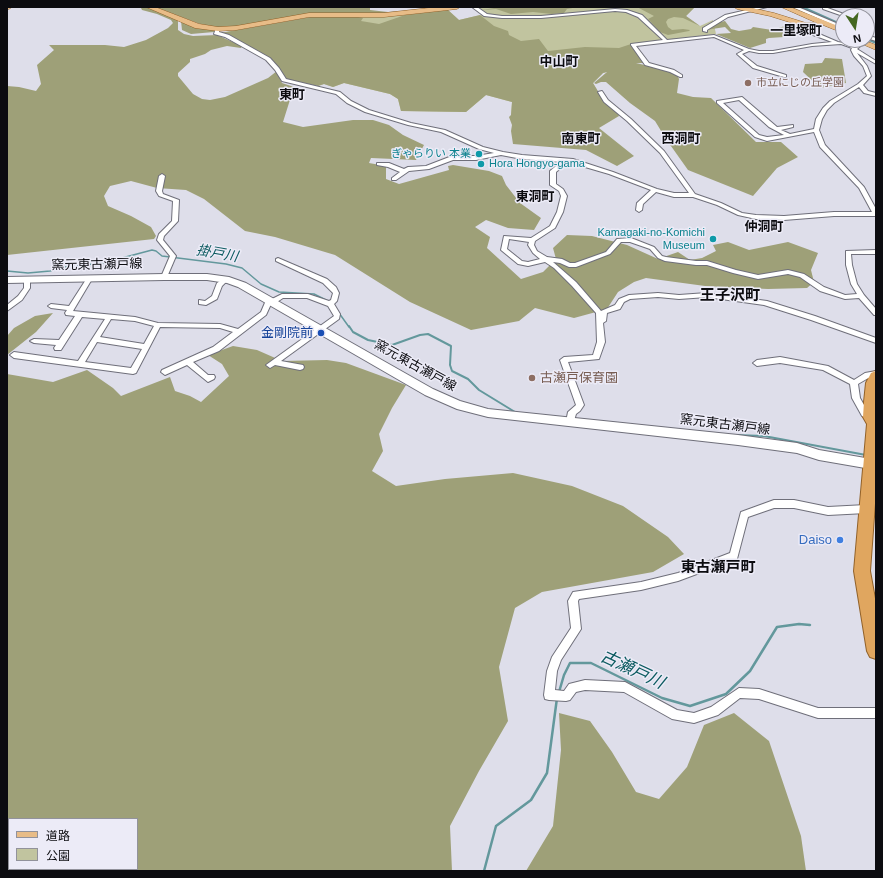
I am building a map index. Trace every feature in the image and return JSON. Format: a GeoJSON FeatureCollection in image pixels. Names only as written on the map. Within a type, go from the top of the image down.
{"type":"FeatureCollection","features":[{"type":"Feature","properties":{"kind":"highway"},"geometry":{"type":"LineString","coordinates":[[874,642],[871,614],[862,572],[866,509],[872,459],[873,383],[876,375]]}},
{"type":"Feature","properties":{"kind":"main road"},"geometry":{"type":"LineString","coordinates":[[149,7],[198,26],[218,29],[236,28],[309,15],[384,15],[457,7]]}},
{"type":"Feature","properties":{"kind":"main road"},"geometry":{"type":"LineString","coordinates":[[737,7],[753,9],[806,25],[820,25],[835,31]]}},
{"type":"Feature","properties":{"kind":"main road"},"geometry":{"type":"LineString","coordinates":[[784,7],[812,12],[835,26]]}},
{"type":"Feature","properties":{"kind":"main road"},"geometry":{"type":"LineString","coordinates":[[812,12],[820,25]]}},
{"type":"Feature","properties":{"kind":"main road","name":"窯元東古瀬戸線"},"geometry":{"type":"LineString","coordinates":[[7,280],[164,277],[207,277],[225,280],[242,285],[429,392],[457,405],[488,413],[738,440],[797,448],[819,455],[872,459]]}},
{"type":"Feature","properties":{"kind":"street"},"geometry":{"type":"LineString","coordinates":[[474,7],[486,15],[515,17],[541,17],[615,10],[628,11],[640,16],[666,41]]}},
{"type":"Feature","properties":{"kind":"street"},"geometry":{"type":"LineString","coordinates":[[706,31],[705,29],[726,16],[765,7]]}},
{"type":"Feature","properties":{"kind":"street"},"geometry":{"type":"LineString","coordinates":[[794,7],[835,21]]}},
{"type":"Feature","properties":{"kind":"street"},"geometry":{"type":"LineString","coordinates":[[805,7],[835,24]]}},
{"type":"Feature","properties":{"kind":"street"},"geometry":{"type":"LineString","coordinates":[[812,12],[824,7],[835,11]]}},
{"type":"Feature","properties":{"kind":"street"},"geometry":{"type":"LineString","coordinates":[[806,25],[808,29],[815,34],[835,41]]}},
{"type":"Feature","properties":{"kind":"street"},"geometry":{"type":"LineString","coordinates":[[218,29],[216,33],[227,36],[268,59],[284,80],[338,93],[349,102],[366,111],[410,124],[443,131],[481,148],[502,154],[580,162],[655,190],[674,195],[693,196],[711,200],[740,214],[756,217],[784,218],[834,214],[876,214],[861,187],[822,146],[816,130],[819,119],[825,109],[832,102],[860,85],[868,78],[869,74],[865,66],[856,56],[860,48]]}},
{"type":"Feature","properties":{"kind":"street"},"geometry":{"type":"LineString","coordinates":[[680,76],[672,71],[647,64],[633,45],[714,36],[748,50],[759,52],[773,52],[812,45],[835,43]]}},
{"type":"Feature","properties":{"kind":"street"},"geometry":{"type":"LineString","coordinates":[[867,48],[876,63]]}},
{"type":"Feature","properties":{"kind":"street"},"geometry":{"type":"LineString","coordinates":[[748,50],[739,54],[756,67],[784,76]]}},
{"type":"Feature","properties":{"kind":"street"},"geometry":{"type":"LineString","coordinates":[[860,85],[866,92],[876,95]]}},
{"type":"Feature","properties":{"kind":"street"},"geometry":{"type":"LineString","coordinates":[[600,92],[606,101],[629,120],[662,152],[693,196]]}},
{"type":"Feature","properties":{"kind":"street"},"geometry":{"type":"LineString","coordinates":[[789,136],[776,129],[740,98],[719,102],[757,136],[769,139],[789,136],[816,130]]}},
{"type":"Feature","properties":{"kind":"street"},"geometry":{"type":"LineString","coordinates":[[776,129],[791,126]]}},
{"type":"Feature","properties":{"kind":"street"},"geometry":{"type":"LineString","coordinates":[[379,164],[389,164],[403,171],[427,168],[452,158],[476,158],[502,154]]}},
{"type":"Feature","properties":{"kind":"street"},"geometry":{"type":"LineString","coordinates":[[567,160],[553,171],[553,185],[561,190],[564,196],[560,212],[553,227],[532,240],[506,237],[504,250],[520,263],[528,264],[544,259],[562,261],[569,265],[576,265],[608,253],[619,240],[631,240],[652,248],[660,257],[665,259],[707,263],[735,272],[758,277],[788,272],[802,275],[822,289],[840,296],[860,296]]}},
{"type":"Feature","properties":{"kind":"street"},"geometry":{"type":"LineString","coordinates":[[394,179],[403,171]]}},
{"type":"Feature","properties":{"kind":"street"},"geometry":{"type":"LineString","coordinates":[[162,176],[159,191],[162,195],[176,200],[175,221],[161,235],[160,240],[172,257],[164,277]]}},
{"type":"Feature","properties":{"kind":"street"},"geometry":{"type":"LineString","coordinates":[[638,210],[640,203],[655,190]]}},
{"type":"Feature","properties":{"kind":"street"},"geometry":{"type":"LineString","coordinates":[[532,240],[532,248],[556,267],[597,309],[601,321],[601,342],[596,357],[564,360],[580,405],[577,410],[572,412],[570,422]]}},
{"type":"Feature","properties":{"kind":"street"},"geometry":{"type":"LineString","coordinates":[[876,252],[848,252],[849,265],[854,284],[860,296],[876,313]]}},
{"type":"Feature","properties":{"kind":"street"},"geometry":{"type":"LineString","coordinates":[[278,260],[325,281],[334,289],[336,293],[331,303]]}},
{"type":"Feature","properties":{"kind":"street"},"geometry":{"type":"LineString","coordinates":[[89,279],[68,313],[136,319],[158,325],[220,326],[238,332]]}},
{"type":"Feature","properties":{"kind":"street"},"geometry":{"type":"LineString","coordinates":[[7,309],[20,298],[27,288],[27,280]]}},
{"type":"Feature","properties":{"kind":"street"},"geometry":{"type":"LineString","coordinates":[[201,302],[206,303],[215,297],[219,285],[225,280]]}},
{"type":"Feature","properties":{"kind":"street"},"geometry":{"type":"LineString","coordinates":[[601,321],[604,320],[604,312],[618,307],[621,301],[629,297],[658,295],[679,297],[708,295],[765,303],[876,340]]}},
{"type":"Feature","properties":{"kind":"street"},"geometry":{"type":"LineString","coordinates":[[165,372],[188,363],[216,349],[264,313],[270,301],[282,296],[308,296],[331,303],[337,312],[337,317],[272,363],[300,367]]}},
{"type":"Feature","properties":{"kind":"street"},"geometry":{"type":"LineString","coordinates":[[51,306],[71,308]]}},
{"type":"Feature","properties":{"kind":"street"},"geometry":{"type":"LineString","coordinates":[[34,341],[60,346],[80,314]]}},
{"type":"Feature","properties":{"kind":"street"},"geometry":{"type":"LineString","coordinates":[[80,364],[109,317]]}},
{"type":"Feature","properties":{"kind":"street"},"geometry":{"type":"LineString","coordinates":[[14,355],[133,371],[158,325]]}},
{"type":"Feature","properties":{"kind":"street"},"geometry":{"type":"LineString","coordinates":[[95,339],[147,347]]}},
{"type":"Feature","properties":{"kind":"street"},"geometry":{"type":"LineString","coordinates":[[757,363],[780,360],[812,365],[825,368],[854,383]]}},
{"type":"Feature","properties":{"kind":"street"},"geometry":{"type":"LineString","coordinates":[[188,363],[208,379],[211,377]]}},
{"type":"Feature","properties":{"kind":"street"},"geometry":{"type":"LineString","coordinates":[[854,383],[868,375],[876,375]]}},
{"type":"Feature","properties":{"kind":"street"},"geometry":{"type":"LineString","coordinates":[[854,383],[856,398],[865,414],[873,421]]}},
{"type":"Feature","properties":{"kind":"street"},"geometry":{"type":"LineString","coordinates":[[866,509],[828,511],[794,504],[774,504],[744,515],[734,556],[678,577],[641,586],[576,595],[573,601],[576,630],[557,657],[552,671],[549,695],[566,696],[573,688],[585,685],[625,687],[676,715],[694,718],[714,711],[740,694],[759,694],[818,713],[876,714]]}},
{"type":"Feature","properties":{"kind":"green space"},"geometry":{"type":"Polygon","coordinates":[[[154,7],[370,7],[370,10],[388,12],[431,9],[375,15],[328,13],[221,28],[200,24],[154,7]]]}},
{"type":"Feature","properties":{"kind":"green space"},"geometry":{"type":"Polygon","coordinates":[[[476,7],[689,7],[694,8],[686,16],[700,26],[713,20],[716,34],[631,44],[643,63],[632,62],[616,66],[614,70],[603,73],[593,83],[602,98],[511,116],[512,102],[486,95],[466,112],[401,111],[398,99],[390,94],[344,83],[333,87],[324,84],[318,86],[220,33],[327,16],[383,17],[448,10],[459,20],[485,14],[476,7]]]}},
{"type":"Feature","properties":{"kind":"green space"},"geometry":{"type":"Polygon","coordinates":[[[500,7],[578,7],[567,9],[564,13],[552,14],[533,12],[511,14],[496,9],[482,10],[500,7]]]}},
{"type":"Feature","properties":{"kind":"green space"},"geometry":{"type":"Polygon","coordinates":[[[637,7],[694,8],[686,16],[700,26],[683,18],[674,17],[668,19],[666,22],[668,27],[672,30],[690,30],[668,35],[660,32],[648,19],[654,16],[637,7]]]}},
{"type":"Feature","properties":{"kind":"green space"},"geometry":{"type":"Polygon","coordinates":[[[141,8],[150,8],[176,19],[178,21],[178,30],[184,34],[193,36],[217,35],[242,46],[241,48],[227,46],[211,50],[205,54],[190,59],[190,62],[178,73],[178,76],[193,94],[202,99],[210,100],[225,97],[268,78],[277,71],[282,83],[294,87],[283,122],[303,127],[353,120],[373,120],[389,125],[403,135],[424,145],[416,160],[371,158],[369,163],[386,166],[386,179],[399,184],[449,170],[448,166],[453,165],[489,171],[502,176],[506,185],[520,203],[541,218],[534,230],[508,228],[486,220],[475,227],[490,237],[487,248],[521,279],[543,272],[556,259],[553,248],[567,235],[592,236],[627,245],[658,259],[678,252],[690,260],[702,258],[716,251],[713,245],[728,242],[749,250],[788,242],[818,253],[811,270],[814,282],[807,288],[768,289],[705,286],[646,278],[634,282],[618,292],[607,309],[574,318],[535,308],[519,321],[471,330],[410,302],[335,255],[275,237],[245,231],[204,199],[186,190],[157,188],[131,181],[110,186],[104,196],[108,206],[151,227],[156,236],[154,239],[7,255],[7,86],[36,91],[41,84],[37,65],[54,50],[49,45],[105,45],[124,47],[146,40],[168,28],[173,23],[171,20],[157,14],[142,10],[141,8]]]}},
{"type":"Feature","properties":{"kind":"green space"},"geometry":{"type":"Polygon","coordinates":[[[448,10],[459,20],[480,15],[494,26],[508,31],[509,35],[521,41],[539,39],[548,51],[585,47],[619,48],[631,44],[645,63],[636,63],[674,72],[677,75],[679,79],[677,93],[693,97],[711,98],[756,142],[781,142],[798,157],[777,168],[753,196],[688,170],[655,121],[630,103],[606,82],[594,83],[607,72],[603,73],[593,83],[602,98],[618,112],[619,116],[599,128],[634,156],[617,166],[586,150],[513,144],[511,131],[512,125],[509,117],[511,115],[512,102],[486,95],[466,112],[401,111],[398,99],[390,94],[344,83],[333,87],[324,84],[318,86],[286,79],[270,60],[220,33],[310,17],[358,17],[363,18],[361,21],[379,24],[405,15],[448,10]]]}},
{"type":"Feature","properties":{"kind":"green space"},"geometry":{"type":"Polygon","coordinates":[[[181,21],[206,29],[215,30],[214,32],[191,34],[182,30],[181,21]]]}},
{"type":"Feature","properties":{"kind":"green space"},"geometry":{"type":"Polygon","coordinates":[[[725,21],[731,29],[739,31],[751,29],[753,27],[772,30],[785,26],[788,27],[788,29],[782,31],[785,36],[784,37],[769,38],[766,39],[766,43],[750,48],[716,34],[731,33],[725,27],[706,30],[716,23],[725,21]]]}},
{"type":"Feature","properties":{"kind":"green space"},"geometry":{"type":"Polygon","coordinates":[[[825,58],[842,59],[846,83],[820,88],[803,72],[805,64],[822,63],[825,58]]]}},
{"type":"Feature","properties":{"kind":"green space"},"geometry":{"type":"Polygon","coordinates":[[[53,313],[36,332],[7,355],[7,336],[14,328],[35,316],[53,313]]]}},
{"type":"Feature","properties":{"kind":"green space"},"geometry":{"type":"Polygon","coordinates":[[[233,346],[257,350],[282,361],[327,360],[346,363],[406,385],[379,434],[383,451],[372,471],[396,486],[445,479],[513,473],[572,486],[623,506],[668,537],[684,554],[653,572],[542,592],[515,608],[499,667],[508,721],[479,771],[450,826],[452,871],[7,871],[7,374],[53,382],[87,370],[113,388],[121,396],[170,377],[175,391],[190,396],[201,402],[229,376],[222,364],[208,355],[233,346]]]}},
{"type":"Feature","properties":{"kind":"green space"},"geometry":{"type":"Polygon","coordinates":[[[559,713],[590,721],[612,752],[636,792],[659,799],[687,767],[704,725],[734,713],[769,741],[801,836],[806,871],[526,871],[553,826],[561,750],[559,713]]]}},
{"type":"Feature","properties":{"kind":"waterway"},"geometry":{"type":"LineString","coordinates":[[800,7],[835,22]]}},
{"type":"Feature","properties":{"kind":"waterway","name":"掛戸川"},"geometry":{"type":"LineString","coordinates":[[7,271],[28,273],[50,271],[64,267],[103,263],[152,250],[156,251],[162,256],[226,264],[242,268],[261,284],[279,292],[314,294],[330,302]]}},
{"type":"Feature","properties":{"kind":"waterway","name":"掛戸川"},"geometry":{"type":"LineString","coordinates":[[339,313],[349,327]]}},
{"type":"Feature","properties":{"kind":"waterway","name":"掛戸川"},"geometry":{"type":"LineString","coordinates":[[349,326],[353,332],[368,340],[392,345],[420,335],[428,334],[451,346],[450,365],[452,371],[468,379],[479,390],[515,412]]}},
{"type":"Feature","properties":{"kind":"waterway"},"geometry":{"type":"LineString","coordinates":[[734,435],[764,436],[866,455]]}},
{"type":"Feature","properties":{"kind":"waterway","name":"古瀬戸川"},"geometry":{"type":"LineString","coordinates":[[559,692],[564,675],[570,663],[591,663],[662,698],[690,706],[726,694],[750,671],[777,627],[799,624],[810,625]]}},
{"type":"Feature","properties":{"kind":"waterway","name":"古瀬戸川"},"geometry":{"type":"LineString","coordinates":[[484,871],[496,826],[531,800],[547,773],[557,698]]}},
{"type":"Feature","properties":{"kind":"place","name":"市立にじの丘学園"},"geometry":{"type":"Point","coordinates":[748,83]}},
{"type":"Feature","properties":{"kind":"place","name":"ぎゃらりい 本業"},"geometry":{"type":"Point","coordinates":[479,154]}},
{"type":"Feature","properties":{"kind":"place","name":"Hora Hongyo-gama"},"geometry":{"type":"Point","coordinates":[481,164]}},
{"type":"Feature","properties":{"kind":"place","name":"Kamagaki-no-Komichi Museum"},"geometry":{"type":"Point","coordinates":[713,239]}},
{"type":"Feature","properties":{"kind":"place","name":"金剛院前"},"geometry":{"type":"Point","coordinates":[321,333]}},
{"type":"Feature","properties":{"kind":"place","name":"古瀬戸保育園"},"geometry":{"type":"Point","coordinates":[532,378]}},
{"type":"Feature","properties":{"kind":"place","name":"Daiso"},"geometry":{"type":"Point","coordinates":[840,540]}},
{"type":"Feature","properties":{"kind":"district","name":"一里塚町"},"geometry":{"type":"Point","coordinates":[796,31]}},
{"type":"Feature","properties":{"kind":"district","name":"中山町"},"geometry":{"type":"Point","coordinates":[559,62]}},
{"type":"Feature","properties":{"kind":"district","name":"東町"},"geometry":{"type":"Point","coordinates":[292,95]}},
{"type":"Feature","properties":{"kind":"district","name":"南東町"},"geometry":{"type":"Point","coordinates":[581,139]}},
{"type":"Feature","properties":{"kind":"district","name":"西洞町"},"geometry":{"type":"Point","coordinates":[681,139]}},
{"type":"Feature","properties":{"kind":"district","name":"東洞町"},"geometry":{"type":"Point","coordinates":[535,197]}},
{"type":"Feature","properties":{"kind":"district","name":"仲洞町"},"geometry":{"type":"Point","coordinates":[764,227]}},
{"type":"Feature","properties":{"kind":"district","name":"王子沢町"},"geometry":{"type":"Point","coordinates":[730,296]}},
{"type":"Feature","properties":{"kind":"district","name":"東古瀬戸町"},"geometry":{"type":"Point","coordinates":[718,568]}}]}
